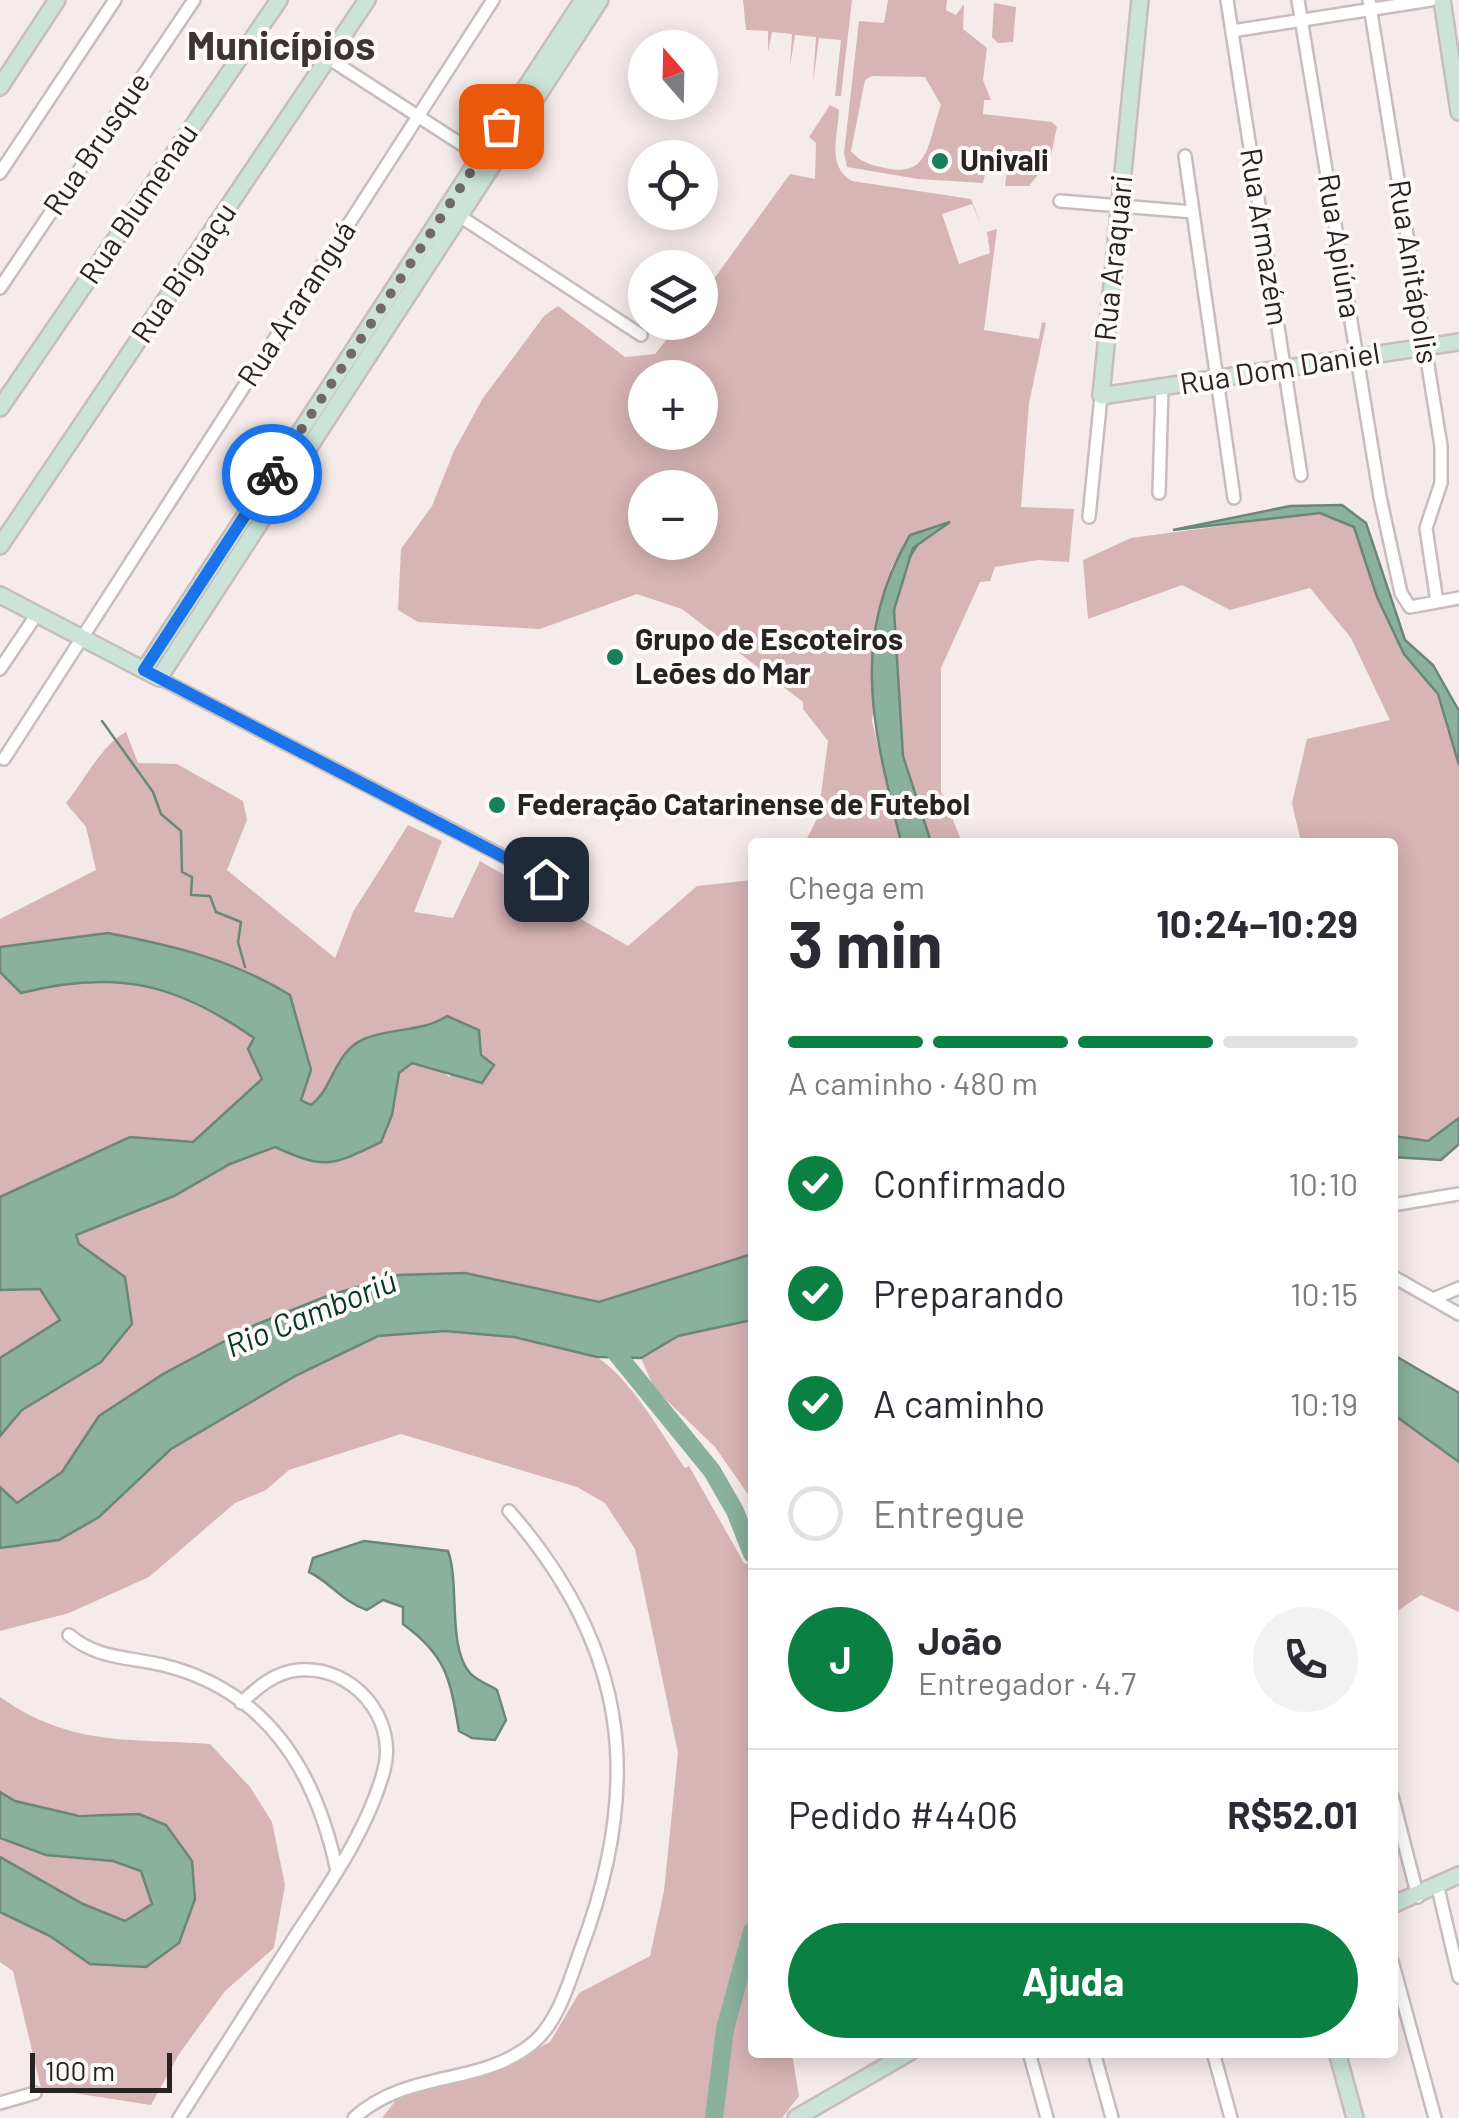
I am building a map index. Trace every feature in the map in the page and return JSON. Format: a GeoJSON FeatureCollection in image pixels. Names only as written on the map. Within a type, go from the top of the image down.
{"type":"FeatureCollection","features":[{"type":"Feature","properties":{"kind":"street"},"geometry":{"type":"LineString","coordinates":[[0,87],[57,0]]}},
{"type":"Feature","properties":{"kind":"street"},"geometry":{"type":"LineString","coordinates":[[0,173],[115,0]]}},
{"type":"Feature","properties":{"kind":"street","name":"Rua Brusque"},"geometry":{"type":"LineString","coordinates":[[0,288],[194,0]]}},
{"type":"Feature","properties":{"kind":"street","name":"Rua Blumenau"},"geometry":{"type":"LineString","coordinates":[[0,408],[279,0]]}},
{"type":"Feature","properties":{"kind":"street","name":"Rua Biguaçu"},"geometry":{"type":"LineString","coordinates":[[0,546],[367,0]]}},
{"type":"Feature","properties":{"kind":"street","name":"Rua Araranguá"},"geometry":{"type":"LineString","coordinates":[[4,759],[493,0]]}},
{"type":"Feature","properties":{"kind":"street"},"geometry":{"type":"LineString","coordinates":[[453,212],[480,157],[583,0]]}},
{"type":"Feature","properties":{"kind":"street"},"geometry":{"type":"LineString","coordinates":[[152,674],[453,212],[600,0]]}},
{"type":"Feature","properties":{"kind":"street","name":"Rua Araquari"},"geometry":{"type":"LineString","coordinates":[[1088,517],[1140,0]]}},
{"type":"Feature","properties":{"kind":"street","name":"Rua Armazém"},"geometry":{"type":"LineString","coordinates":[[1227,0],[1302,475]]}},
{"type":"Feature","properties":{"kind":"street","name":"Rua Apiúna"},"geometry":{"type":"LineString","coordinates":[[1298,0],[1389,545],[1401,594],[1410,607],[1437,602]]}},
{"type":"Feature","properties":{"kind":"street"},"geometry":{"type":"LineString","coordinates":[[1232,31],[1370,4],[1431,0]]}},
{"type":"Feature","properties":{"kind":"street"},"geometry":{"type":"LineString","coordinates":[[1442,0],[1459,112]]}},
{"type":"Feature","properties":{"kind":"street","name":"Rua Anitápolis"},"geometry":{"type":"LineString","coordinates":[[1370,4],[1442,456],[1441,482],[1426,528],[1437,602]]}},
{"type":"Feature","properties":{"kind":"street"},"geometry":{"type":"LineString","coordinates":[[328,58],[480,157]]}},
{"type":"Feature","properties":{"kind":"street"},"geometry":{"type":"LineString","coordinates":[[1185,156],[1234,498]]}},
{"type":"Feature","properties":{"kind":"street"},"geometry":{"type":"LineString","coordinates":[[1060,201],[1193,212]]}},
{"type":"Feature","properties":{"kind":"street"},"geometry":{"type":"LineString","coordinates":[[453,212],[628,326]]}},
{"type":"Feature","properties":{"kind":"street","name":"Rua Dom Daniel"},"geometry":{"type":"LineString","coordinates":[[1100,396],[1459,342]]}},
{"type":"Feature","properties":{"kind":"street"},"geometry":{"type":"LineString","coordinates":[[1159,493],[1162,387]]}},
{"type":"Feature","properties":{"kind":"street"},"geometry":{"type":"LineString","coordinates":[[0,595],[551,882]]}},
{"type":"Feature","properties":{"kind":"street"},"geometry":{"type":"LineString","coordinates":[[1437,602],[1459,598]]}},
{"type":"Feature","properties":{"kind":"street"},"geometry":{"type":"LineString","coordinates":[[0,669],[4,654],[38,614]]}},
{"type":"Feature","properties":{"kind":"street"},"geometry":{"type":"LineString","coordinates":[[1398,1204],[1459,1194]]}},
{"type":"Feature","properties":{"kind":"street"},"geometry":{"type":"LineString","coordinates":[[1398,1279],[1459,1314]]}},
{"type":"Feature","properties":{"kind":"street"},"geometry":{"type":"LineString","coordinates":[[1433,1298],[1459,1288]]}},
{"type":"Feature","properties":{"kind":"street"},"geometry":{"type":"LineString","coordinates":[[354,2118],[399,2087],[472,2071],[511,2057],[536,2041],[560,2004],[589,1927],[612,1839],[620,1758],[599,1659],[548,1556],[509,1511]]}},
{"type":"Feature","properties":{"kind":"street"},"geometry":{"type":"LineString","coordinates":[[69,1635],[104,1656],[198,1674],[241,1702],[282,1738],[307,1775],[326,1821],[337,1870]]}},
{"type":"Feature","properties":{"kind":"street"},"geometry":{"type":"LineString","coordinates":[[180,2118],[337,1870],[385,1767],[384,1729],[379,1714],[356,1687],[328,1671],[298,1670],[268,1680],[241,1702]]}},
{"type":"Feature","properties":{"kind":"street"},"geometry":{"type":"LineString","coordinates":[[1398,1819],[1418,1897]]}},
{"type":"Feature","properties":{"kind":"street"},"geometry":{"type":"LineString","coordinates":[[1398,1902],[1418,1897],[1459,1875]]}},
{"type":"Feature","properties":{"kind":"street"},"geometry":{"type":"LineString","coordinates":[[1438,1888],[1459,1977]]}},
{"type":"Feature","properties":{"kind":"street"},"geometry":{"type":"LineString","coordinates":[[1398,1983],[1435,2118]]}},
{"type":"Feature","properties":{"kind":"street"},"geometry":{"type":"LineString","coordinates":[[796,2118],[900,2058]]}},
{"type":"Feature","properties":{"kind":"street"},"geometry":{"type":"LineString","coordinates":[[1031,2058],[1047,2118]]}},
{"type":"Feature","properties":{"kind":"street"},"geometry":{"type":"LineString","coordinates":[[1096,2058],[1112,2118]]}},
{"type":"Feature","properties":{"kind":"street"},"geometry":{"type":"LineString","coordinates":[[1216,2058],[1231,2118]]}},
{"type":"Feature","properties":{"kind":"street"},"geometry":{"type":"LineString","coordinates":[[1339,2058],[1355,2118]]}},
{"type":"Feature","properties":{"kind":"street"},"geometry":{"type":"LineString","coordinates":[[0,2103],[35,2093]]}},
{"type":"Feature","properties":{"kind":"shaded area"},"geometry":{"type":"Polygon","coordinates":[[[743,0],[852,0],[841,96],[835,96],[841,40],[819,38],[813,82],[816,37],[795,35],[790,67],[792,34],[772,32],[768,52],[768,31],[746,30],[743,0]]]}},
{"type":"Feature","properties":{"kind":"shaded area"},"geometry":{"type":"Polygon","coordinates":[[[888,0],[947,0],[946,10],[956,15],[964,4],[963,29],[987,48],[983,80],[991,100],[984,100],[983,114],[1052,122],[1057,127],[1050,160],[1029,186],[1005,186],[1007,170],[987,166],[983,183],[918,179],[847,167],[844,153],[859,21],[884,23],[888,0]],[[872,76],[865,80],[851,151],[854,155],[870,164],[900,170],[920,162],[941,105],[925,77],[872,76]]]}},
{"type":"Feature","properties":{"kind":"shaded area"},"geometry":{"type":"Polygon","coordinates":[[[994,3],[1016,7],[1013,42],[998,43],[992,37],[994,3]]]}},
{"type":"Feature","properties":{"kind":"shaded area"},"geometry":{"type":"Polygon","coordinates":[[[830,105],[839,110],[836,159],[852,181],[971,199],[981,224],[972,204],[942,214],[959,264],[990,253],[987,232],[997,229],[984,330],[1039,339],[1042,322],[1046,323],[1029,403],[1021,507],[1074,509],[1069,562],[1038,560],[995,567],[990,581],[980,582],[941,668],[941,791],[960,838],[930,838],[903,756],[894,610],[913,548],[946,524],[910,535],[891,568],[872,721],[900,838],[807,838],[818,817],[828,741],[803,709],[803,702],[682,609],[637,594],[540,629],[418,622],[398,610],[401,549],[432,506],[454,451],[483,398],[544,316],[558,306],[625,357],[655,354],[666,340],[718,340],[718,273],[790,174],[815,179],[816,143],[809,137],[830,105]]]}},
{"type":"Feature","properties":{"kind":"shaded area"},"geometry":{"type":"Polygon","coordinates":[[[1320,513],[1354,527],[1377,597],[1403,654],[1438,693],[1459,765],[1459,1118],[1428,1141],[1398,1137],[1398,838],[1300,838],[1292,803],[1307,739],[1390,720],[1351,638],[1310,588],[1230,610],[1182,585],[1088,619],[1083,560],[1131,538],[1320,513]]]}},
{"type":"Feature","properties":{"kind":"shaded area"},"geometry":{"type":"Polygon","coordinates":[[[126,732],[138,763],[177,764],[243,801],[247,820],[227,870],[335,958],[353,912],[408,825],[442,841],[414,912],[453,918],[480,861],[628,946],[697,886],[748,880],[748,1255],[599,1302],[465,1273],[100,1416],[62,1472],[17,1504],[0,1487],[0,1436],[22,1410],[101,1362],[125,1278],[79,1244],[76,1236],[174,1196],[230,1164],[276,1147],[318,1162],[351,1156],[380,1142],[392,1115],[399,1073],[412,1062],[437,1067],[449,1077],[481,1055],[447,1016],[427,1025],[374,1035],[346,1053],[311,1105],[301,1100],[311,1070],[108,933],[0,947],[0,919],[96,870],[86,827],[66,803],[126,732]]]}},
{"type":"Feature","properties":{"kind":"shaded area"},"geometry":{"type":"Polygon","coordinates":[[[0,972],[22,993],[87,982],[116,982],[172,993],[255,1039],[248,1049],[262,1079],[193,1142],[130,1137],[0,1197],[0,972]]]}},
{"type":"Feature","properties":{"kind":"shaded area"},"geometry":{"type":"Polygon","coordinates":[[[40,1289],[60,1321],[0,1358],[0,1290],[40,1289]]]}},
{"type":"Feature","properties":{"kind":"shaded area"},"geometry":{"type":"Polygon","coordinates":[[[748,1321],[748,1494],[715,1447],[654,1388],[641,1358],[678,1336],[748,1321]]]}},
{"type":"Feature","properties":{"kind":"shaded area"},"geometry":{"type":"Polygon","coordinates":[[[444,1331],[501,1336],[567,1347],[598,1358],[622,1379],[685,1468],[689,1466],[748,1564],[748,2058],[793,2058],[799,2096],[782,2118],[382,2118],[397,2099],[492,2073],[550,2042],[579,1993],[650,1956],[664,1891],[678,1753],[635,1549],[605,1503],[577,1487],[401,1434],[289,1470],[266,1490],[235,1503],[149,1577],[69,1613],[0,1631],[0,1548],[59,1539],[99,1517],[171,1449],[297,1375],[378,1336],[444,1331]]]}},
{"type":"Feature","properties":{"kind":"shaded area"},"geometry":{"type":"Polygon","coordinates":[[[1398,1418],[1459,1462],[1459,1612],[1421,1595],[1398,1611],[1398,1418]]]}},
{"type":"Feature","properties":{"kind":"shaded area"},"geometry":{"type":"Polygon","coordinates":[[[0,1697],[51,1725],[76,1732],[126,1740],[210,1744],[250,1787],[272,1822],[285,1885],[274,1948],[225,1991],[179,2054],[151,2105],[41,2088],[13,1971],[0,1962],[0,1912],[50,1936],[90,1964],[179,1943],[139,1814],[85,1815],[50,1810],[0,1792],[0,1697]]]}},
{"type":"Feature","properties":{"kind":"shaded area"},"geometry":{"type":"Polygon","coordinates":[[[0,1838],[46,1855],[113,1861],[142,1871],[152,1904],[125,1921],[83,1904],[0,1857],[0,1838]]]}},
{"type":"Feature","properties":{"kind":"water"},"geometry":{"type":"Polygon","coordinates":[[[1342,505],[1366,523],[1405,640],[1433,665],[1459,711],[1459,765],[1438,694],[1404,654],[1377,597],[1354,527],[1320,513],[1173,530],[1290,506],[1342,505]]]}},
{"type":"Feature","properties":{"kind":"water"},"geometry":{"type":"Polygon","coordinates":[[[950,522],[913,548],[894,610],[903,756],[930,838],[900,838],[882,762],[872,687],[879,612],[891,574],[910,535],[950,522]]]}},
{"type":"Feature","properties":{"kind":"water"},"geometry":{"type":"Polygon","coordinates":[[[108,933],[202,955],[290,995],[311,1070],[301,1100],[311,1105],[354,1045],[374,1035],[427,1025],[447,1016],[479,1030],[481,1055],[494,1065],[482,1083],[412,1063],[399,1073],[392,1115],[381,1142],[328,1162],[306,1159],[275,1147],[230,1164],[174,1196],[76,1235],[79,1244],[125,1277],[132,1324],[101,1362],[22,1410],[0,1436],[0,1358],[60,1320],[40,1289],[0,1290],[0,1197],[130,1137],[193,1142],[262,1079],[248,1049],[254,1038],[198,1004],[171,993],[115,982],[86,982],[21,993],[0,972],[0,947],[108,933]]]}},
{"type":"Feature","properties":{"kind":"water"},"geometry":{"type":"Polygon","coordinates":[[[1459,1118],[1459,1144],[1441,1160],[1398,1157],[1398,1137],[1428,1141],[1459,1118]]]}},
{"type":"Feature","properties":{"kind":"water","name":"Rio Camboriú"},"geometry":{"type":"Polygon","coordinates":[[[748,1255],[748,1321],[678,1336],[641,1358],[597,1357],[514,1337],[445,1331],[378,1336],[297,1375],[171,1449],[99,1517],[59,1540],[0,1548],[0,1487],[17,1503],[62,1472],[99,1416],[163,1374],[255,1325],[327,1296],[398,1275],[465,1273],[599,1302],[748,1255]]]}},
{"type":"Feature","properties":{"kind":"water"},"geometry":{"type":"Polygon","coordinates":[[[1398,1357],[1459,1393],[1459,1462],[1398,1418],[1398,1357]]]}},
{"type":"Feature","properties":{"kind":"water"},"geometry":{"type":"Polygon","coordinates":[[[364,1541],[448,1551],[463,1662],[473,1676],[497,1690],[506,1720],[495,1740],[472,1738],[459,1731],[444,1670],[429,1647],[403,1624],[403,1607],[383,1600],[367,1610],[309,1572],[313,1558],[364,1541]]]}},
{"type":"Feature","properties":{"kind":"water"},"geometry":{"type":"Polygon","coordinates":[[[0,1792],[15,1801],[79,1816],[139,1814],[166,1825],[192,1861],[195,1899],[179,1943],[146,1967],[90,1964],[50,1936],[0,1912],[0,1857],[83,1904],[125,1921],[152,1904],[141,1871],[113,1861],[46,1855],[0,1838],[0,1792]]]}},
{"type":"Feature","properties":{"kind":"waterway"},"geometry":{"type":"LineString","coordinates":[[909,558],[918,544]]}},
{"type":"Feature","properties":{"kind":"waterway"},"geometry":{"type":"LineString","coordinates":[[102,721],[153,792],[161,814],[181,831],[182,872],[192,877],[191,895],[210,896],[216,912],[241,922],[238,942],[245,967]]}},
{"type":"Feature","properties":{"kind":"waterway"},"geometry":{"type":"LineString","coordinates":[[607,1342],[712,1471],[748,1544]]}},
{"type":"Feature","properties":{"kind":"waterway"},"geometry":{"type":"LineString","coordinates":[[714,2118],[725,2029],[748,1946]]}},
{"type":"Feature","properties":{"kind":"way so far"},"geometry":{"type":"LineString","coordinates":[[272,474],[501,126]]}},
{"type":"Feature","properties":{"kind":"place","name":"Univali"},"geometry":{"type":"Point","coordinates":[940,161]}},
{"type":"Feature","properties":{"kind":"place","name":"Grupo de Escoteiros Leões do Mar"},"geometry":{"type":"Point","coordinates":[615,657]}},
{"type":"Feature","properties":{"kind":"place","name":"Federação Catarinense de Futebol"},"geometry":{"type":"Point","coordinates":[497,805]}},
{"type":"Feature","properties":{"kind":"district","name":"Municípios"},"geometry":{"type":"Point","coordinates":[281,46]}},
{"type":"Feature","properties":{"kind":"route"},"geometry":{"type":"LineString","coordinates":[[272,474],[144,670],[546,879]]}}]}
